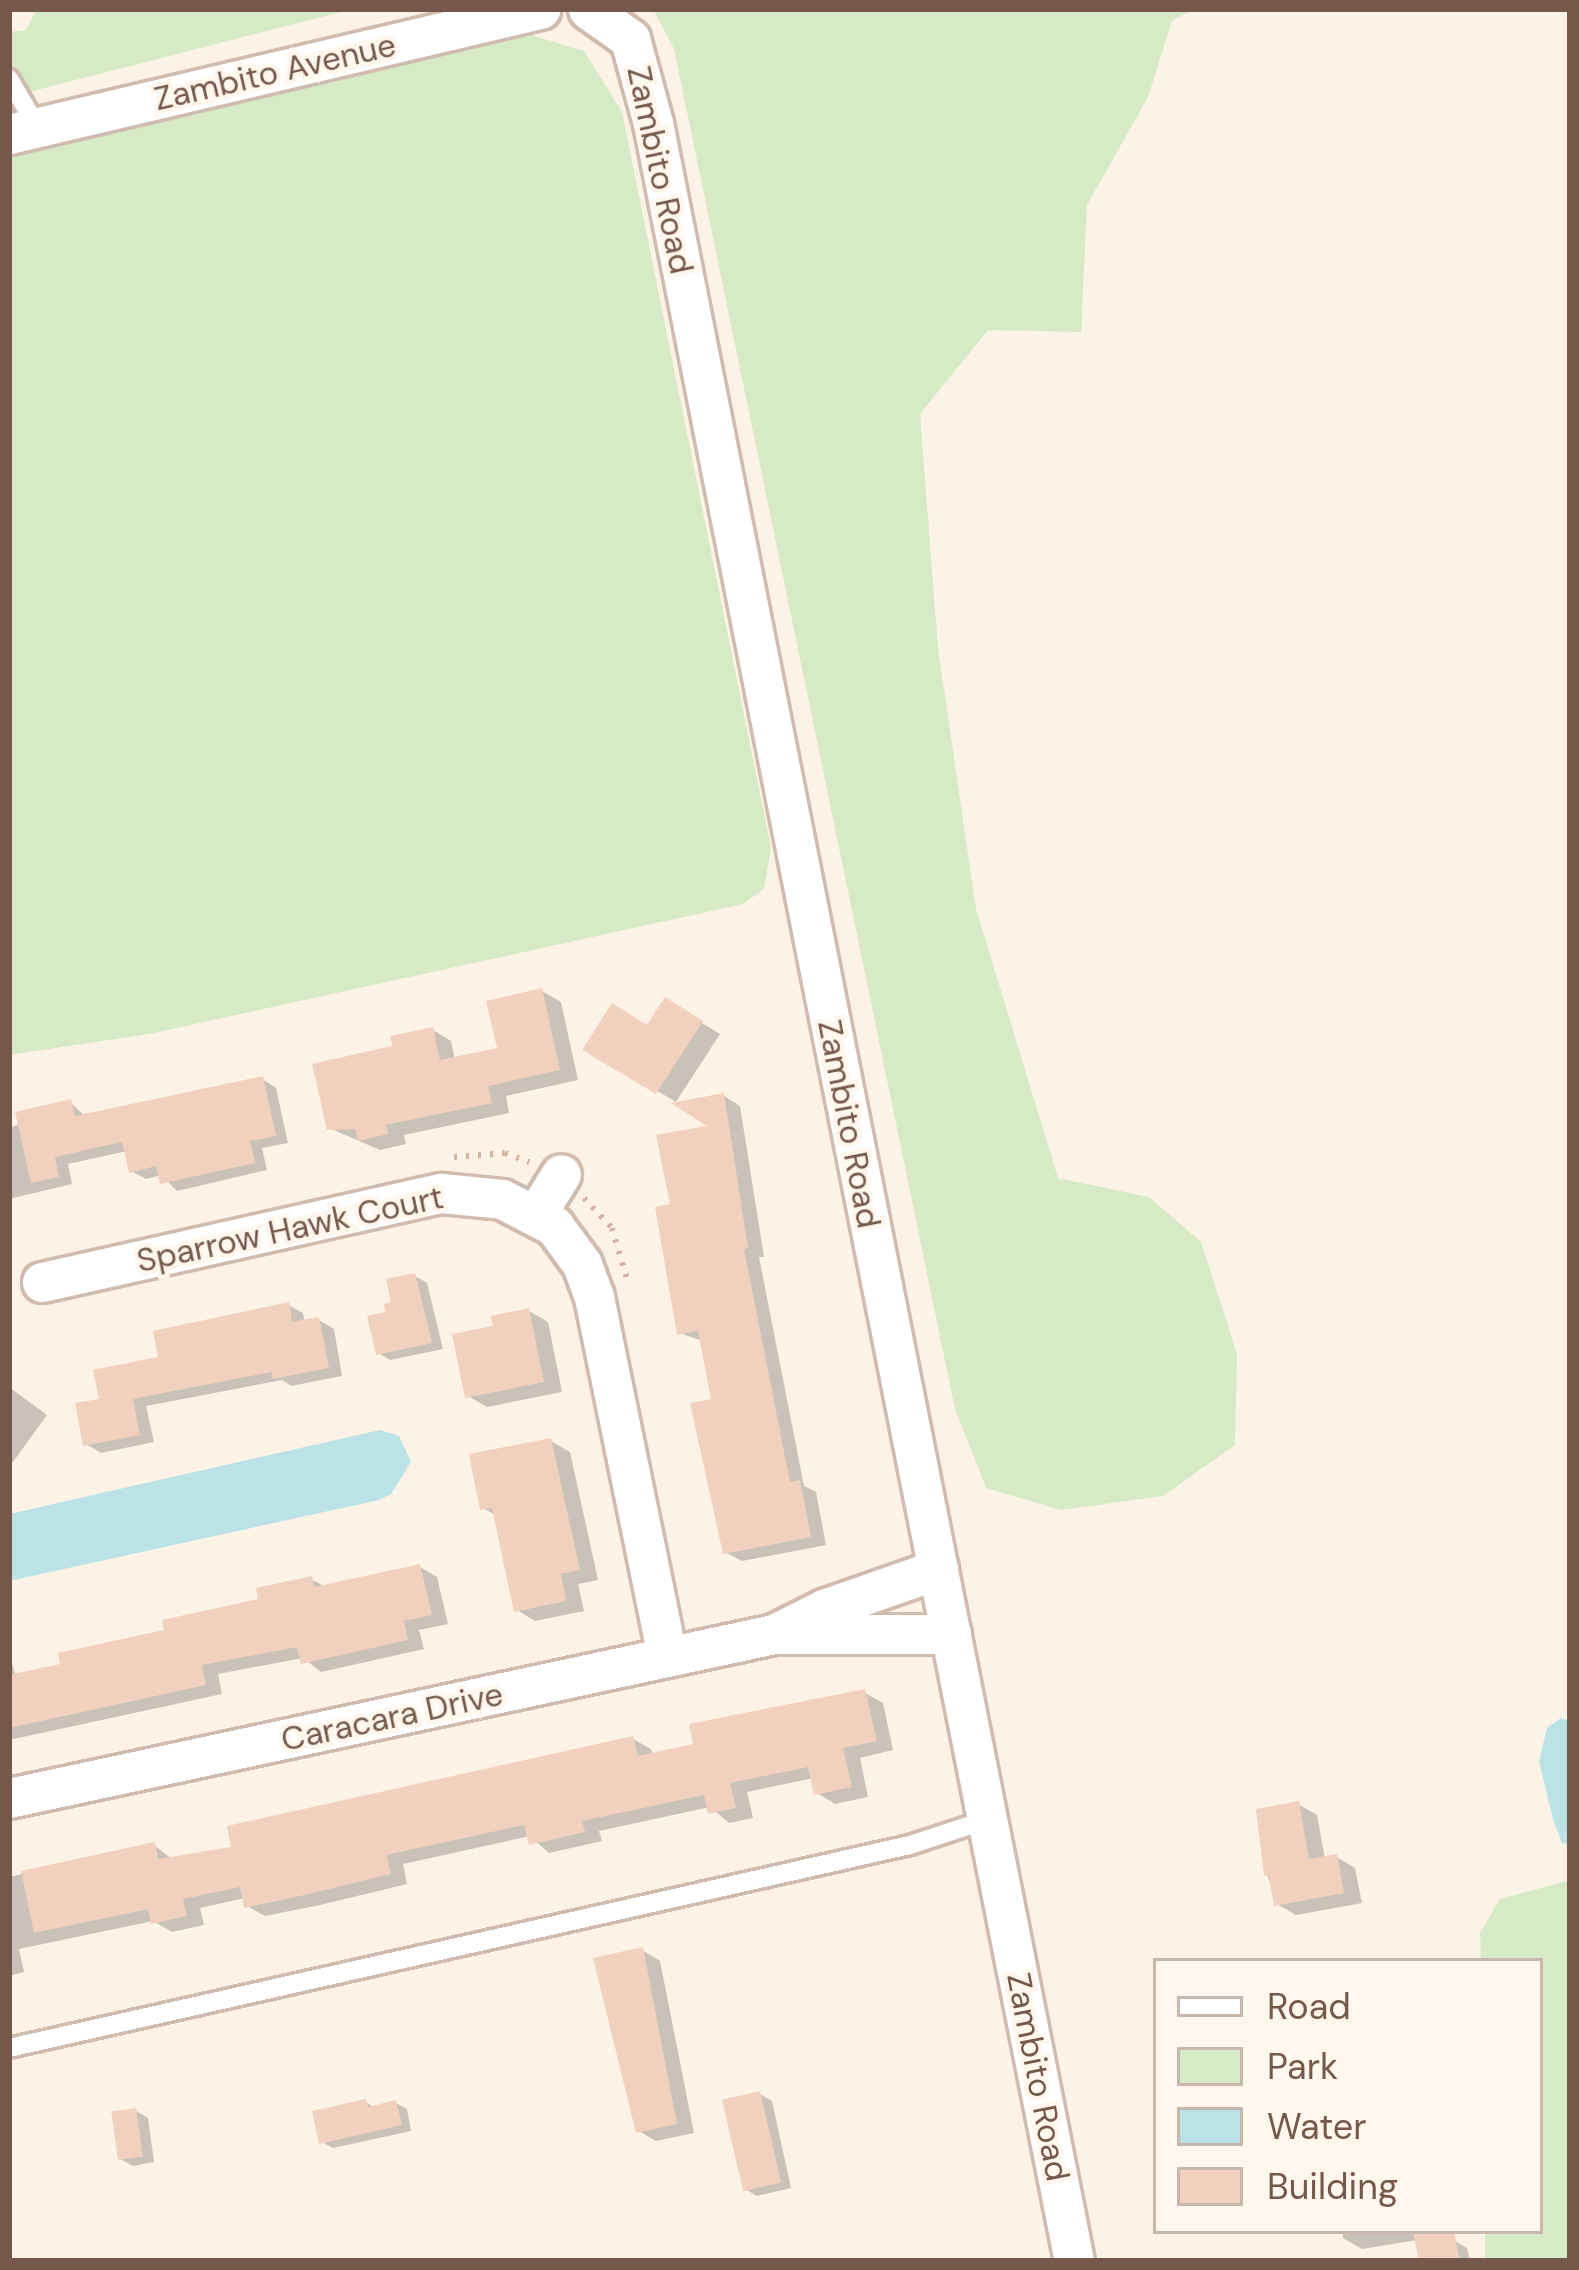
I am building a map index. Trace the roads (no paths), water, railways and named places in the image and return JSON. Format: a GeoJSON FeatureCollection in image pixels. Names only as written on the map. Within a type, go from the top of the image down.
{"type":"FeatureCollection","features":[{"type":"Feature","properties":{"kind":"street","name":"Zambito Avenue"},"geometry":{"type":"LineString","coordinates":[[24,131],[540,9]]}},
{"type":"Feature","properties":{"kind":"street","name":"Zambito Road"},"geometry":{"type":"LineString","coordinates":[[588,9],[630,39],[653,122],[1074,2261]]}},
{"type":"Feature","properties":{"kind":"street"},"geometry":{"type":"LineString","coordinates":[[535,1216],[561,1174]]}},
{"type":"Feature","properties":{"kind":"street","name":"Sparrow Hawk Court"},"geometry":{"type":"LineString","coordinates":[[42,1282],[441,1193],[502,1199],[554,1226],[582,1264],[594,1297],[667,1657]]}},
{"type":"Feature","properties":{"kind":"street","name":"Caracara Drive"},"geometry":{"type":"LineString","coordinates":[[774,1634],[824,1609],[938,1569]]}},
{"type":"Feature","properties":{"kind":"street","name":"Caracara Drive"},"geometry":{"type":"LineString","coordinates":[[9,1798],[774,1634],[951,1634]]}},
{"type":"Feature","properties":{"kind":"lane"},"geometry":{"type":"LineString","coordinates":[[9,80],[24,131]]}},
{"type":"Feature","properties":{"kind":"lane"},"geometry":{"type":"LineString","coordinates":[[9,2048],[910,1844],[989,1819]]}},
{"type":"Feature","properties":{"kind":"water"},"geometry":{"type":"Polygon","coordinates":[[[380,1430],[399,1436],[411,1462],[391,1494],[379,1500],[9,1581],[9,1514],[380,1430]]]}},
{"type":"Feature","properties":{"kind":"water"},"geometry":{"type":"Polygon","coordinates":[[[1561,1718],[1570,1721],[1570,1845],[1562,1843],[1553,1819],[1539,1761],[1547,1728],[1561,1718]]]}}]}
